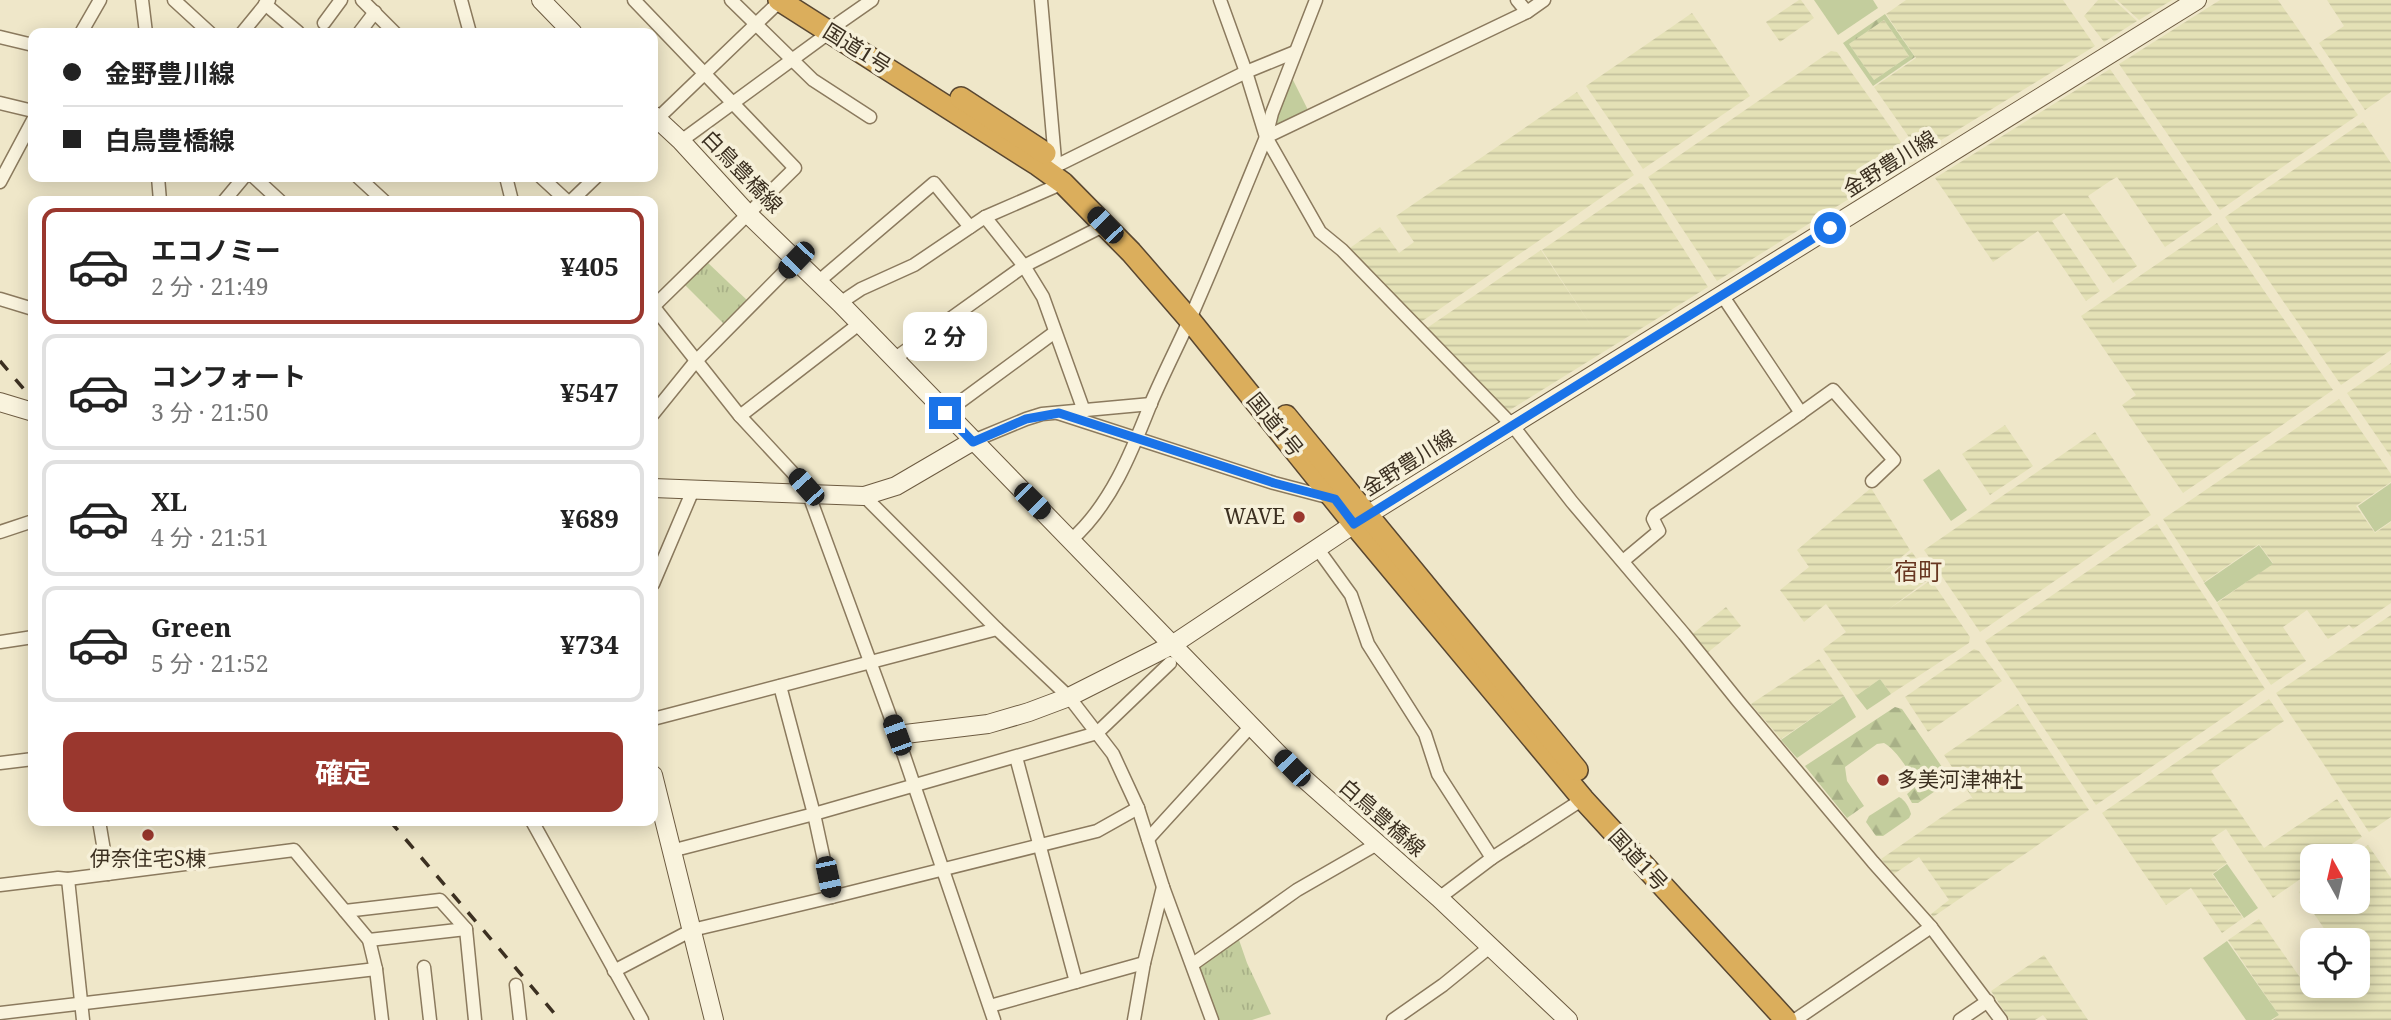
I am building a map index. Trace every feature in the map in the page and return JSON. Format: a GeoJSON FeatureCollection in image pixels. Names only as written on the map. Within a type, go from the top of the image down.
{"type":"FeatureCollection","features":[{"type":"Feature","properties":{"kind":"highway","name":"国道1号"},"geometry":{"type":"LineString","coordinates":[[780,0],[835,28],[1059,169],[1122,222],[1335,499],[1362,519],[1583,799],[1795,1019]]}},
{"type":"Feature","properties":{"kind":"highway","name":"国道1号"},"geometry":{"type":"LineString","coordinates":[[805,0],[835,28]]}},
{"type":"Feature","properties":{"kind":"highway","name":"国道1号"},"geometry":{"type":"LineString","coordinates":[[1059,169],[1105,225],[1192,314],[1362,519],[1598,795],[1795,1019]]}},
{"type":"Feature","properties":{"kind":"main road"},"geometry":{"type":"LineString","coordinates":[[541,0],[568,28]]}},
{"type":"Feature","properties":{"kind":"main road","name":"金野豊川線"},"geometry":{"type":"LineString","coordinates":[[897,735],[988,724],[1069,697],[1171,654],[1317,548],[1362,519],[2197,0]]}},
{"type":"Feature","properties":{"kind":"main road","name":"白鳥豊橋線"},"geometry":{"type":"LineString","coordinates":[[658,122],[681,141],[747,213],[819,281],[973,442]]}},
{"type":"Feature","properties":{"kind":"main road"},"geometry":{"type":"LineString","coordinates":[[0,402],[28,410]]}},
{"type":"Feature","properties":{"kind":"main road"},"geometry":{"type":"LineString","coordinates":[[658,488],[864,496],[896,486],[973,442],[1071,540],[1171,654]]}},
{"type":"Feature","properties":{"kind":"main road","name":"白鳥豊橋線"},"geometry":{"type":"LineString","coordinates":[[1171,654],[1251,726],[1292,768],[1491,946],[1567,1020]]}},
{"type":"Feature","properties":{"kind":"main road"},"geometry":{"type":"LineString","coordinates":[[658,796],[714,1020]]}},
{"type":"Feature","properties":{"kind":"street"},"geometry":{"type":"LineString","coordinates":[[83,28],[100,0]]}},
{"type":"Feature","properties":{"kind":"street"},"geometry":{"type":"LineString","coordinates":[[142,0],[145,28]]}},
{"type":"Feature","properties":{"kind":"street"},"geometry":{"type":"LineString","coordinates":[[324,23],[341,0]]}},
{"type":"Feature","properties":{"kind":"street"},"geometry":{"type":"LineString","coordinates":[[362,0],[390,28]]}},
{"type":"Feature","properties":{"kind":"street"},"geometry":{"type":"LineString","coordinates":[[461,0],[470,28]]}},
{"type":"Feature","properties":{"kind":"street"},"geometry":{"type":"LineString","coordinates":[[635,0],[795,168],[658,302]]}},
{"type":"Feature","properties":{"kind":"street"},"geometry":{"type":"LineString","coordinates":[[731,0],[813,80],[870,117]]}},
{"type":"Feature","properties":{"kind":"street"},"geometry":{"type":"LineString","coordinates":[[658,115],[780,0]]}},
{"type":"Feature","properties":{"kind":"street"},"geometry":{"type":"LineString","coordinates":[[681,141],[872,0]]}},
{"type":"Feature","properties":{"kind":"street"},"geometry":{"type":"LineString","coordinates":[[1041,0],[1059,169]]}},
{"type":"Feature","properties":{"kind":"street"},"geometry":{"type":"LineString","coordinates":[[1220,0],[1247,72],[1266,137],[1320,232],[1342,250],[1513,426],[1572,502],[1873,862],[1931,927],[2001,1020]]}},
{"type":"Feature","properties":{"kind":"street"},"geometry":{"type":"LineString","coordinates":[[1071,540],[1088,526],[1138,439],[1266,137],[1272,113],[1316,0]]}},
{"type":"Feature","properties":{"kind":"street"},"geometry":{"type":"LineString","coordinates":[[1517,0],[1527,12]]}},
{"type":"Feature","properties":{"kind":"street"},"geometry":{"type":"LineString","coordinates":[[1266,137],[1527,12],[1544,0]]}},
{"type":"Feature","properties":{"kind":"street"},"geometry":{"type":"LineString","coordinates":[[246,28],[267,2],[294,28]]}},
{"type":"Feature","properties":{"kind":"street"},"geometry":{"type":"LineString","coordinates":[[183,3],[206,28]]}},
{"type":"Feature","properties":{"kind":"street"},"geometry":{"type":"LineString","coordinates":[[363,28],[375,12]]}},
{"type":"Feature","properties":{"kind":"street"},"geometry":{"type":"LineString","coordinates":[[0,37],[28,44]]}},
{"type":"Feature","properties":{"kind":"street"},"geometry":{"type":"LineString","coordinates":[[840,303],[860,289],[914,265],[1059,169],[1247,72],[1295,52]]}},
{"type":"Feature","properties":{"kind":"street"},"geometry":{"type":"LineString","coordinates":[[0,103],[28,110]]}},
{"type":"Feature","properties":{"kind":"street"},"geometry":{"type":"LineString","coordinates":[[2,174],[28,129]]}},
{"type":"Feature","properties":{"kind":"street"},"geometry":{"type":"LineString","coordinates":[[229,196],[240,182]]}},
{"type":"Feature","properties":{"kind":"street"},"geometry":{"type":"LineString","coordinates":[[259,182],[275,196]]}},
{"type":"Feature","properties":{"kind":"street"},"geometry":{"type":"LineString","coordinates":[[363,182],[379,196]]}},
{"type":"Feature","properties":{"kind":"street"},"geometry":{"type":"LineString","coordinates":[[547,182],[563,196]]}},
{"type":"Feature","properties":{"kind":"street"},"geometry":{"type":"LineString","coordinates":[[575,196],[590,182]]}},
{"type":"Feature","properties":{"kind":"street"},"geometry":{"type":"LineString","coordinates":[[819,281],[934,183],[970,227]]}},
{"type":"Feature","properties":{"kind":"street"},"geometry":{"type":"LineString","coordinates":[[985,216],[1024,266],[1043,297],[1084,411]]}},
{"type":"Feature","properties":{"kind":"street"},"geometry":{"type":"LineString","coordinates":[[894,359],[1024,266],[1105,225]]}},
{"type":"Feature","properties":{"kind":"street"},"geometry":{"type":"LineString","coordinates":[[658,408],[695,362],[796,260]]}},
{"type":"Feature","properties":{"kind":"street"},"geometry":{"type":"LineString","coordinates":[[1722,295],[1801,412]]}},
{"type":"Feature","properties":{"kind":"street"},"geometry":{"type":"LineString","coordinates":[[0,299],[28,307]]}},
{"type":"Feature","properties":{"kind":"street"},"geometry":{"type":"LineString","coordinates":[[658,314],[740,416],[806,487],[810,495],[872,663],[994,1020]]}},
{"type":"Feature","properties":{"kind":"street"},"geometry":{"type":"LineString","coordinates":[[740,416],[859,324]]}},
{"type":"Feature","properties":{"kind":"street"},"geometry":{"type":"LineString","coordinates":[[945,413],[1055,332]]}},
{"type":"Feature","properties":{"kind":"street"},"geometry":{"type":"LineString","coordinates":[[1623,561],[1659,531],[1653,519],[1655,515],[1833,390],[1894,460],[1872,481]]}},
{"type":"Feature","properties":{"kind":"street"},"geometry":{"type":"LineString","coordinates":[[973,442],[1026,419],[1151,404]]}},
{"type":"Feature","properties":{"kind":"street"},"geometry":{"type":"LineString","coordinates":[[1059,413],[1274,483],[1335,499]]}},
{"type":"Feature","properties":{"kind":"street"},"geometry":{"type":"LineString","coordinates":[[658,572],[693,490]]}},
{"type":"Feature","properties":{"kind":"street"},"geometry":{"type":"LineString","coordinates":[[864,496],[1069,697],[1118,763],[1138,808],[1163,887],[1212,1020]]}},
{"type":"Feature","properties":{"kind":"street"},"geometry":{"type":"LineString","coordinates":[[0,532],[28,523]]}},
{"type":"Feature","properties":{"kind":"street"},"geometry":{"type":"LineString","coordinates":[[1317,548],[1351,595],[1367,644],[1425,734],[1438,774],[1492,858]]}},
{"type":"Feature","properties":{"kind":"street"},"geometry":{"type":"LineString","coordinates":[[658,718],[997,629]]}},
{"type":"Feature","properties":{"kind":"street"},"geometry":{"type":"LineString","coordinates":[[0,642],[28,638]]}},
{"type":"Feature","properties":{"kind":"street"},"geometry":{"type":"LineString","coordinates":[[671,851],[814,814],[1097,733],[1171,654]]}},
{"type":"Feature","properties":{"kind":"street"},"geometry":{"type":"LineString","coordinates":[[780,686],[814,814],[832,897]]}},
{"type":"Feature","properties":{"kind":"street"},"geometry":{"type":"LineString","coordinates":[[1148,839],[1251,726]]}},
{"type":"Feature","properties":{"kind":"street"},"geometry":{"type":"LineString","coordinates":[[1016,757],[1076,982]]}},
{"type":"Feature","properties":{"kind":"street"},"geometry":{"type":"LineString","coordinates":[[0,763],[28,760]]}},
{"type":"Feature","properties":{"kind":"street"},"geometry":{"type":"LineString","coordinates":[[1439,898],[1492,858],[1583,799]]}},
{"type":"Feature","properties":{"kind":"street"},"geometry":{"type":"LineString","coordinates":[[614,971],[692,930],[1097,831],[1138,808]]}},
{"type":"Feature","properties":{"kind":"street"},"geometry":{"type":"LineString","coordinates":[[100,826],[108,874]]}},
{"type":"Feature","properties":{"kind":"street"},"geometry":{"type":"LineString","coordinates":[[538,826],[642,1020]]}},
{"type":"Feature","properties":{"kind":"street"},"geometry":{"type":"LineString","coordinates":[[1193,964],[1297,890],[1377,844]]}},
{"type":"Feature","properties":{"kind":"street"},"geometry":{"type":"LineString","coordinates":[[0,885],[294,850],[369,940],[382,1020]]}},
{"type":"Feature","properties":{"kind":"street"},"geometry":{"type":"LineString","coordinates":[[68,879],[83,1020]]}},
{"type":"Feature","properties":{"kind":"street"},"geometry":{"type":"LineString","coordinates":[[1134,1020],[1144,963],[1163,887]]}},
{"type":"Feature","properties":{"kind":"street"},"geometry":{"type":"LineString","coordinates":[[345,911],[440,900],[466,929],[475,1020]]}},
{"type":"Feature","properties":{"kind":"street"},"geometry":{"type":"LineString","coordinates":[[1795,1019],[1931,927]]}},
{"type":"Feature","properties":{"kind":"street"},"geometry":{"type":"LineString","coordinates":[[369,940],[466,929]]}},
{"type":"Feature","properties":{"kind":"street"},"geometry":{"type":"LineString","coordinates":[[1392,1020],[1443,985],[1491,946]]}},
{"type":"Feature","properties":{"kind":"street"},"geometry":{"type":"LineString","coordinates":[[990,1006],[1144,963]]}},
{"type":"Feature","properties":{"kind":"street"},"geometry":{"type":"LineString","coordinates":[[424,967],[430,1020]]}},
{"type":"Feature","properties":{"kind":"street"},"geometry":{"type":"LineString","coordinates":[[0,1013],[376,970]]}},
{"type":"Feature","properties":{"kind":"street"},"geometry":{"type":"LineString","coordinates":[[516,985],[520,1020]]}},
{"type":"Feature","properties":{"kind":"street"},"geometry":{"type":"LineString","coordinates":[[1960,1020],[1988,1001]]}},
{"type":"Feature","properties":{"kind":"shaded area"},"geometry":{"type":"Polygon","coordinates":[[[1799,0],[1814,18],[1780,42],[1766,22],[1799,0]]]}},
{"type":"Feature","properties":{"kind":"shaded area"},"geometry":{"type":"Polygon","coordinates":[[[1906,0],[2063,0],[2095,46],[1920,153],[1874,87],[1916,58],[1886,14],[1906,0]]]}},
{"type":"Feature","properties":{"kind":"shaded area"},"geometry":{"type":"Polygon","coordinates":[[[2098,0],[2114,0],[2137,21],[2104,42],[2084,16],[2098,0]]]}},
{"type":"Feature","properties":{"kind":"shaded area"},"geometry":{"type":"Polygon","coordinates":[[[2117,0],[2172,0],[2139,20],[2117,0]]]}},
{"type":"Feature","properties":{"kind":"shaded area"},"geometry":{"type":"Polygon","coordinates":[[[2220,0],[2278,0],[2358,115],[2220,210],[2119,64],[2220,0]]]}},
{"type":"Feature","properties":{"kind":"shaded area"},"geometry":{"type":"Polygon","coordinates":[[[2327,0],[2391,0],[2391,92],[2365,110],[2319,43],[2344,26],[2327,0]]]}},
{"type":"Feature","properties":{"kind":"shaded area"},"geometry":{"type":"Polygon","coordinates":[[[1692,13],[1750,96],[1643,169],[1586,86],[1692,13]]]}},
{"type":"Feature","properties":{"kind":"shaded area"},"geometry":{"type":"Polygon","coordinates":[[[1884,20],[1909,56],[1874,80],[1849,44],[1884,20]]]}},
{"type":"Feature","properties":{"kind":"shaded area"},"geometry":{"type":"Polygon","coordinates":[[[1831,51],[1837,52],[1911,156],[1910,161],[1717,281],[1648,177],[1831,51]]]}},
{"type":"Feature","properties":{"kind":"shaded area"},"geometry":{"type":"Polygon","coordinates":[[[2110,69],[2212,215],[2165,247],[2117,177],[2088,196],[2137,266],[2113,283],[2064,213],[2052,221],[2100,291],[2086,301],[2038,231],[1993,262],[1935,178],[2110,69]]]}},
{"type":"Feature","properties":{"kind":"shaded area"},"geometry":{"type":"Polygon","coordinates":[[[1577,92],[1634,175],[1418,324],[1347,250],[1380,227],[1399,253],[1414,242],[1396,216],[1577,92]]]}},
{"type":"Feature","properties":{"kind":"shaded area"},"geometry":{"type":"Polygon","coordinates":[[[2363,122],[2391,163],[2391,350],[2341,385],[2225,217],[2363,122]]]}},
{"type":"Feature","properties":{"kind":"shaded area"},"geometry":{"type":"Polygon","coordinates":[[[1639,183],[1708,287],[1505,413],[1424,330],[1541,250],[1594,330],[1542,250],[1639,183]]]}},
{"type":"Feature","properties":{"kind":"shaded area"},"geometry":{"type":"Polygon","coordinates":[[[2217,223],[2333,390],[2183,493],[2122,405],[2136,395],[2081,316],[2217,223]]]}},
{"type":"Feature","properties":{"kind":"shaded area"},"geometry":{"type":"Polygon","coordinates":[[[2391,363],[2391,457],[2347,393],[2391,363]]]}},
{"type":"Feature","properties":{"kind":"shaded area"},"geometry":{"type":"Polygon","coordinates":[[[2339,399],[2391,474],[2391,482],[2356,506],[2375,533],[2391,522],[2391,603],[2353,629],[2349,625],[2328,639],[2307,610],[2283,627],[2306,661],[2271,685],[2217,603],[2273,563],[2259,544],[2204,582],[2163,519],[2339,399]]]}},
{"type":"Feature","properties":{"kind":"shaded area"},"geometry":{"type":"Polygon","coordinates":[[[2005,425],[2033,466],[1990,495],[1962,454],[2005,425]]]}},
{"type":"Feature","properties":{"kind":"shaded area"},"geometry":{"type":"Polygon","coordinates":[[[2095,432],[2151,515],[1980,632],[1924,550],[2095,432]]]}},
{"type":"Feature","properties":{"kind":"shaded area"},"geometry":{"type":"Polygon","coordinates":[[[1871,488],[1910,550],[1883,572],[1912,552],[1930,578],[1889,609],[1931,580],[1970,637],[1969,643],[1891,694],[1880,679],[1856,696],[1823,649],[1846,632],[1826,604],[1804,622],[1780,590],[1809,567],[1797,550],[1871,488]]]}},
{"type":"Feature","properties":{"kind":"shaded area"},"geometry":{"type":"Polygon","coordinates":[[[2157,524],[2265,689],[2096,805],[1985,641],[2157,524]]]}},
{"type":"Feature","properties":{"kind":"shaded area"},"geometry":{"type":"Polygon","coordinates":[[[1726,607],[1741,626],[1707,653],[1691,635],[1726,607]]]}},
{"type":"Feature","properties":{"kind":"shaded area"},"geometry":{"type":"Polygon","coordinates":[[[2391,615],[2391,817],[2369,832],[2276,693],[2391,615]]]}},
{"type":"Feature","properties":{"kind":"shaded area"},"geometry":{"type":"Polygon","coordinates":[[[1974,649],[1979,651],[2002,681],[1928,732],[1905,697],[1974,649]]]}},
{"type":"Feature","properties":{"kind":"shaded area"},"geometry":{"type":"Polygon","coordinates":[[[1819,659],[1844,696],[1781,739],[1751,704],[1819,659]]]}},
{"type":"Feature","properties":{"kind":"shaded area"},"geometry":{"type":"Polygon","coordinates":[[[2269,699],[2284,721],[2211,771],[2264,848],[2337,799],[2362,837],[2352,844],[2300,844],[2300,879],[2273,898],[2226,829],[2211,839],[2227,863],[2212,874],[2243,918],[2222,933],[2191,888],[2166,905],[2102,813],[2269,699]]]}},
{"type":"Feature","properties":{"kind":"shaded area"},"geometry":{"type":"Polygon","coordinates":[[[2018,704],[2089,810],[1933,917],[1931,914],[1949,900],[1919,857],[1894,874],[1881,859],[1962,803],[1973,799],[1944,755],[2018,704]]]}},
{"type":"Feature","properties":{"kind":"shaded area"},"geometry":{"type":"Polygon","coordinates":[[[2370,848],[2391,878],[2391,1020],[2273,1020],[2279,1015],[2228,940],[2259,919],[2300,977],[2300,998],[2370,998],[2370,928],[2324,928],[2314,914],[2370,914],[2370,848]]]}},
{"type":"Feature","properties":{"kind":"shaded area"},"geometry":{"type":"Polygon","coordinates":[[[2044,955],[2088,1020],[2047,1020],[2043,1015],[2035,1020],[2010,1020],[1991,991],[2044,955]]]}},
{"type":"Feature","properties":{"kind":"green space"},"geometry":{"type":"Polygon","coordinates":[[[1814,0],[1873,0],[1878,8],[1838,35],[1814,0]]]}},
{"type":"Feature","properties":{"kind":"green space"},"geometry":{"type":"Polygon","coordinates":[[[1885,14],[1915,57],[1873,86],[1843,43],[1885,14]],[[1884,20],[1849,44],[1874,80],[1909,56],[1884,20]]]}},
{"type":"Feature","properties":{"kind":"green space"},"geometry":{"type":"Polygon","coordinates":[[[1291,76],[1308,110],[1276,125],[1274,123],[1291,76]]]}},
{"type":"Feature","properties":{"kind":"green space"},"geometry":{"type":"Polygon","coordinates":[[[706,261],[749,302],[726,326],[683,283],[706,261]]]}},
{"type":"Feature","properties":{"kind":"green space"},"geometry":{"type":"Polygon","coordinates":[[[1939,469],[1967,510],[1951,521],[1923,480],[1939,469]]]}},
{"type":"Feature","properties":{"kind":"green space"},"geometry":{"type":"Polygon","coordinates":[[[2391,483],[2391,521],[2375,532],[2358,506],[2391,483]]]}},
{"type":"Feature","properties":{"kind":"green space"},"geometry":{"type":"Polygon","coordinates":[[[2259,545],[2273,564],[2217,602],[2204,583],[2259,545]]]}},
{"type":"Feature","properties":{"kind":"green space"},"geometry":{"type":"Polygon","coordinates":[[[1880,679],[1891,694],[1867,710],[1856,696],[1880,679]]]}},
{"type":"Feature","properties":{"kind":"green space"},"geometry":{"type":"Polygon","coordinates":[[[1844,696],[1856,717],[1797,758],[1781,740],[1844,696]]]}},
{"type":"Feature","properties":{"kind":"green space"},"geometry":{"type":"Polygon","coordinates":[[[1895,707],[1902,709],[1951,780],[1918,803],[1912,803],[1907,794],[1914,788],[1907,769],[1889,746],[1884,743],[1877,744],[1845,767],[1847,781],[1864,806],[1847,818],[1805,766],[1895,707]]]}},
{"type":"Feature","properties":{"kind":"green space"},"geometry":{"type":"Polygon","coordinates":[[[1899,797],[1909,809],[1909,818],[1883,836],[1876,836],[1866,822],[1869,816],[1899,797]]]}},
{"type":"Feature","properties":{"kind":"green space"},"geometry":{"type":"Polygon","coordinates":[[[2227,864],[2258,908],[2244,918],[2213,874],[2227,864]]]}},
{"type":"Feature","properties":{"kind":"green space"},"geometry":{"type":"Polygon","coordinates":[[[1238,937],[1271,1014],[1252,1020],[1217,1020],[1199,967],[1238,937]]]}},
{"type":"Feature","properties":{"kind":"green space"},"geometry":{"type":"Polygon","coordinates":[[[2227,941],[2279,1015],[2271,1020],[2246,1020],[2203,958],[2227,941]]]}},
{"type":"Feature","properties":{"kind":"railway"},"geometry":{"type":"LineString","coordinates":[[0,361],[28,394]]}},
{"type":"Feature","properties":{"kind":"railway"},"geometry":{"type":"LineString","coordinates":[[394,826],[560,1020]]}},
{"type":"Feature","properties":{"kind":"place","name":"WAVE"},"geometry":{"type":"Point","coordinates":[1299,517]}},
{"type":"Feature","properties":{"kind":"place","name":"多美河津神社"},"geometry":{"type":"Point","coordinates":[1883,780]}},
{"type":"Feature","properties":{"kind":"place","name":"伊奈住宅S棟"},"geometry":{"type":"Point","coordinates":[148,835]}},
{"type":"Feature","properties":{"kind":"district","name":"宿町"},"geometry":{"type":"Point","coordinates":[1918,572]}},
{"type":"Feature","properties":{"kind":"route"},"geometry":{"type":"LineString","coordinates":[[945,413],[973,442],[1026,419],[1059,413],[1274,483],[1335,499],[1354,524],[1830,228]]}}]}
